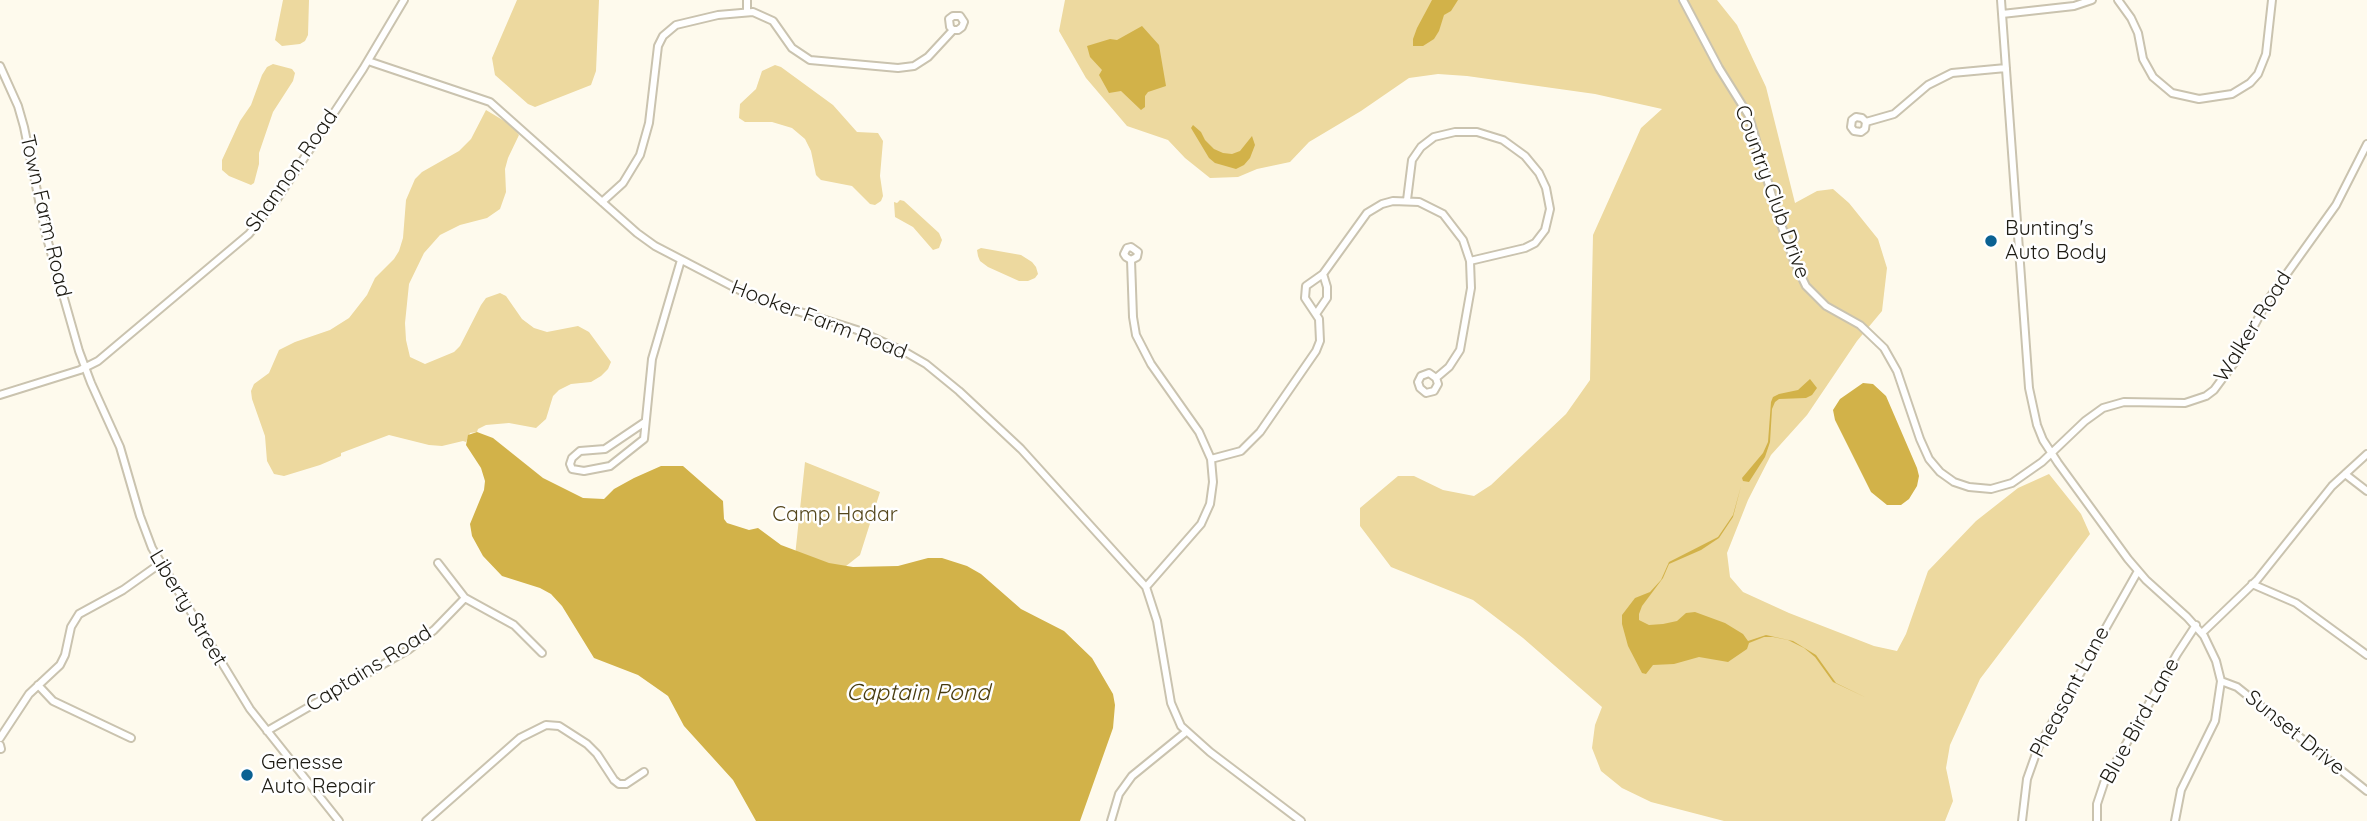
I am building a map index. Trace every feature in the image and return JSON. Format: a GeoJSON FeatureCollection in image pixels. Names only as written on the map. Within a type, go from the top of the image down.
{"type":"FeatureCollection","features":[{"type":"Feature","properties":{"kind":"street","name":"Shannon Road"},"geometry":{"type":"LineString","coordinates":[[0,395],[85,368],[111,351],[257,226],[368,61],[402,0]]}},
{"type":"Feature","properties":{"kind":"street"},"geometry":{"type":"LineString","coordinates":[[747,0],[747,11]]}},
{"type":"Feature","properties":{"kind":"street","name":"Country Club Drive"},"geometry":{"type":"LineString","coordinates":[[1683,0],[1719,68],[1749,116],[1771,195],[1798,272],[1813,295],[1869,332],[1884,348],[1898,371],[1924,449],[1936,468],[1959,484],[1991,489],[2012,483],[2052,454]]}},
{"type":"Feature","properties":{"kind":"street"},"geometry":{"type":"LineString","coordinates":[[2001,0],[2029,388],[2036,425],[2052,454],[2138,571],[2196,625],[2217,661],[2221,681],[2215,721],[2181,790],[2175,821]]}},
{"type":"Feature","properties":{"kind":"street"},"geometry":{"type":"LineString","coordinates":[[2002,14],[2074,6],[2092,0]]}},
{"type":"Feature","properties":{"kind":"street"},"geometry":{"type":"LineString","coordinates":[[2118,0],[2132,18],[2143,60],[2153,77],[2172,93],[2199,99],[2232,94],[2258,75],[2266,54],[2272,0]]}},
{"type":"Feature","properties":{"kind":"street"},"geometry":{"type":"LineString","coordinates":[[602,202],[623,183],[640,155],[648,124],[656,53],[663,36],[681,23],[747,11],[759,13],[773,21],[792,48],[810,60],[909,68],[928,57],[953,30]]}},
{"type":"Feature","properties":{"kind":"street","name":"Hooker Farm Road"},"geometry":{"type":"LineString","coordinates":[[368,61],[490,102],[650,243],[681,260],[753,297],[857,330],[926,364],[1000,428],[1146,587],[1157,621],[1171,703],[1176,719],[1186,732],[1301,821]]}},
{"type":"Feature","properties":{"kind":"street","name":"Town Farm Road"},"geometry":{"type":"LineString","coordinates":[[0,66],[18,106],[24,127],[46,235],[85,368]]}},
{"type":"Feature","properties":{"kind":"street"},"geometry":{"type":"LineString","coordinates":[[1866,122],[1896,113],[1928,85],[1946,75],[1959,71],[2006,68]]}},
{"type":"Feature","properties":{"kind":"street"},"geometry":{"type":"LineString","coordinates":[[1407,200],[1412,160],[1420,147],[1434,137],[1455,132],[1488,134],[1503,140],[1525,156],[1539,173],[1546,188],[1550,209],[1545,230],[1535,243],[1520,251],[1470,261]]}},
{"type":"Feature","properties":{"kind":"street","name":"Walker Road"},"geometry":{"type":"LineString","coordinates":[[2052,454],[2085,421],[2103,408],[2124,402],[2185,403],[2196,401],[2214,390],[2234,363],[2268,300],[2330,215],[2367,144]]}},
{"type":"Feature","properties":{"kind":"street"},"geometry":{"type":"LineString","coordinates":[[1210,459],[1241,451],[1260,432],[1319,346],[1321,329],[1317,314],[1305,298],[1304,290],[1309,283],[1323,274],[1367,213],[1387,202],[1407,200],[1424,203],[1443,214],[1463,240],[1470,261],[1471,288],[1462,343],[1452,362],[1436,378]]}},
{"type":"Feature","properties":{"kind":"street"},"geometry":{"type":"LineString","coordinates":[[645,422],[606,449],[580,451],[575,454],[570,464],[572,469],[594,470],[615,463],[630,449],[641,444],[645,434],[652,359],[681,260]]}},
{"type":"Feature","properties":{"kind":"street"},"geometry":{"type":"LineString","coordinates":[[1131,260],[1134,324],[1140,345],[1199,432],[1210,459],[1212,493],[1206,514],[1195,533],[1146,587]]}},
{"type":"Feature","properties":{"kind":"street"},"geometry":{"type":"LineString","coordinates":[[1317,314],[1327,298],[1323,274]]}},
{"type":"Feature","properties":{"kind":"street","name":"Liberty Street"},"geometry":{"type":"LineString","coordinates":[[85,368],[123,458],[145,532],[161,563],[237,691],[340,821]]}},
{"type":"Feature","properties":{"kind":"street"},"geometry":{"type":"LineString","coordinates":[[2202,633],[2252,584],[2324,494],[2367,454]]}},
{"type":"Feature","properties":{"kind":"street"},"geometry":{"type":"LineString","coordinates":[[2345,474],[2367,491]]}},
{"type":"Feature","properties":{"kind":"street"},"geometry":{"type":"LineString","coordinates":[[0,738],[19,707],[63,660],[71,627],[79,614],[132,584],[161,563]]}},
{"type":"Feature","properties":{"kind":"street"},"geometry":{"type":"LineString","coordinates":[[438,563],[465,598],[514,625],[541,653]]}},
{"type":"Feature","properties":{"kind":"street","name":"Pheasant Lane"},"geometry":{"type":"LineString","coordinates":[[2022,821],[2024,790],[2034,757],[2138,571]]}},
{"type":"Feature","properties":{"kind":"street"},"geometry":{"type":"LineString","coordinates":[[2252,584],[2296,603],[2367,655]]}},
{"type":"Feature","properties":{"kind":"street","name":"Captains Road"},"geometry":{"type":"LineString","coordinates":[[267,731],[323,701],[359,676],[399,656],[434,630],[465,598]]}},
{"type":"Feature","properties":{"kind":"street","name":"Blue Bird Lane"},"geometry":{"type":"LineString","coordinates":[[2097,821],[2097,804],[2104,783],[2196,625]]}},
{"type":"Feature","properties":{"kind":"street","name":"Sunset Drive"},"geometry":{"type":"LineString","coordinates":[[2221,681],[2237,687],[2367,791]]}},
{"type":"Feature","properties":{"kind":"street"},"geometry":{"type":"LineString","coordinates":[[38,685],[53,701],[131,738]]}},
{"type":"Feature","properties":{"kind":"street"},"geometry":{"type":"LineString","coordinates":[[426,821],[520,737],[546,725],[559,726],[587,744],[619,784],[626,784],[644,772]]}},
{"type":"Feature","properties":{"kind":"street"},"geometry":{"type":"LineString","coordinates":[[1111,821],[1119,794],[1132,776],[1186,732]]}},
{"type":"Feature","properties":{"kind":"green space"},"geometry":{"type":"Polygon","coordinates":[[[283,0],[309,0],[308,35],[300,44],[282,46],[275,40],[283,0]]]}},
{"type":"Feature","properties":{"kind":"green space"},"geometry":{"type":"Polygon","coordinates":[[[517,0],[599,0],[596,71],[591,85],[535,107],[495,75],[492,58],[517,0]]]}},
{"type":"Feature","properties":{"kind":"green space"},"geometry":{"type":"Polygon","coordinates":[[[1065,0],[1717,0],[1737,25],[1766,87],[1795,203],[1817,191],[1833,189],[1849,203],[1878,239],[1887,268],[1882,311],[1857,341],[1807,415],[1771,455],[1748,500],[1727,553],[1730,577],[1743,592],[1789,613],[1874,646],[1897,651],[1906,634],[1928,571],[1976,521],[2018,488],[2049,474],[2081,514],[2090,534],[1980,679],[1950,745],[1946,768],[1953,801],[1945,821],[1724,821],[1651,802],[1622,788],[1601,771],[1592,748],[1595,725],[1602,707],[1523,638],[1473,600],[1391,567],[1360,526],[1360,508],[1398,476],[1414,476],[1443,490],[1474,496],[1491,485],[1566,414],[1590,380],[1593,235],[1641,128],[1662,109],[1595,94],[1467,76],[1438,74],[1409,78],[1309,142],[1290,162],[1257,169],[1238,177],[1210,178],[1168,140],[1127,126],[1086,78],[1059,31],[1065,0]]]}},
{"type":"Feature","properties":{"kind":"green space"},"geometry":{"type":"Polygon","coordinates":[[[273,64],[292,69],[295,73],[293,81],[273,112],[259,153],[254,183],[251,185],[229,176],[222,170],[222,160],[240,121],[251,105],[262,75],[267,67],[273,64]]]}},
{"type":"Feature","properties":{"kind":"green space"},"geometry":{"type":"Polygon","coordinates":[[[775,65],[833,105],[857,132],[878,133],[883,141],[881,201],[875,205],[870,204],[852,186],[821,180],[816,175],[811,151],[805,139],[792,128],[772,122],[745,122],[739,118],[740,104],[756,89],[762,71],[775,65]]]}},
{"type":"Feature","properties":{"kind":"green space"},"geometry":{"type":"Polygon","coordinates":[[[486,110],[511,125],[519,135],[505,169],[506,192],[500,209],[487,218],[460,225],[440,235],[424,253],[409,284],[405,323],[410,357],[425,364],[454,352],[460,346],[486,298],[500,293],[506,296],[522,319],[534,328],[547,332],[578,326],[589,332],[611,362],[608,369],[591,382],[571,384],[559,390],[553,396],[546,419],[536,428],[509,423],[486,425],[477,432],[470,433],[466,442],[442,446],[389,435],[341,453],[341,456],[320,465],[284,476],[274,474],[267,461],[265,436],[252,399],[254,384],[269,373],[279,350],[330,330],[349,318],[367,295],[375,278],[399,251],[403,238],[406,200],[415,179],[422,172],[459,151],[471,139],[486,110]]]}},
{"type":"Feature","properties":{"kind":"green space"},"geometry":{"type":"Polygon","coordinates":[[[900,200],[939,233],[942,240],[939,248],[933,250],[913,227],[895,217],[894,202],[900,200]]]}},
{"type":"Feature","properties":{"kind":"green space"},"geometry":{"type":"Polygon","coordinates":[[[981,248],[1021,255],[1032,262],[1038,274],[1028,281],[1019,281],[988,267],[978,256],[977,250],[981,248]]]}},
{"type":"Feature","properties":{"kind":"green space","name":"Camp Hadar"},"geometry":{"type":"Polygon","coordinates":[[[805,462],[880,492],[860,555],[841,570],[795,556],[805,462]]]}},
{"type":"Feature","properties":{"kind":"water"},"geometry":{"type":"Polygon","coordinates":[[[1432,0],[1458,0],[1451,11],[1444,15],[1434,39],[1423,46],[1413,46],[1417,28],[1432,0]]]}},
{"type":"Feature","properties":{"kind":"water"},"geometry":{"type":"Polygon","coordinates":[[[1142,26],[1159,45],[1166,86],[1148,92],[1145,96],[1145,107],[1141,110],[1121,91],[1109,93],[1099,75],[1102,70],[1090,57],[1087,46],[1110,39],[1117,40],[1142,26]]]}},
{"type":"Feature","properties":{"kind":"water"},"geometry":{"type":"Polygon","coordinates":[[[1193,125],[1214,149],[1223,153],[1240,151],[1252,136],[1255,145],[1250,158],[1236,169],[1215,163],[1209,158],[1191,128],[1193,125]]]}},
{"type":"Feature","properties":{"kind":"water"},"geometry":{"type":"Polygon","coordinates":[[[1810,379],[1817,388],[1812,395],[1806,398],[1779,399],[1775,402],[1772,409],[1770,442],[1765,457],[1749,482],[1743,481],[1742,478],[1763,453],[1768,442],[1773,397],[1798,390],[1810,379]]]}},
{"type":"Feature","properties":{"kind":"water"},"geometry":{"type":"Polygon","coordinates":[[[1863,383],[1873,384],[1886,396],[1917,468],[1917,486],[1909,499],[1901,505],[1887,505],[1871,492],[1835,420],[1833,410],[1840,399],[1863,383]]]}},
{"type":"Feature","properties":{"kind":"water","name":"Captain Pond"},"geometry":{"type":"Polygon","coordinates":[[[477,432],[493,438],[543,478],[583,498],[604,499],[614,489],[661,466],[683,466],[723,501],[724,519],[727,523],[749,530],[758,528],[781,545],[829,563],[853,567],[898,566],[928,558],[942,558],[981,574],[1021,609],[1064,631],[1092,658],[1113,694],[1113,728],[1080,821],[756,821],[733,780],[684,726],[668,696],[638,675],[594,658],[562,606],[551,594],[502,576],[483,556],[472,536],[470,524],[485,481],[481,468],[466,445],[468,435],[477,432]]]}},
{"type":"Feature","properties":{"kind":"water"},"geometry":{"type":"Polygon","coordinates":[[[1741,486],[1733,517],[1719,538],[1701,550],[1669,564],[1663,578],[1642,606],[1639,620],[1649,625],[1663,624],[1677,621],[1686,613],[1695,612],[1725,623],[1743,634],[1748,641],[1766,635],[1793,641],[1816,655],[1836,683],[1867,698],[1833,682],[1815,657],[1804,648],[1788,640],[1773,637],[1764,637],[1749,643],[1747,649],[1728,662],[1699,657],[1674,664],[1653,665],[1646,674],[1642,673],[1628,646],[1622,615],[1635,598],[1650,592],[1661,580],[1669,562],[1718,537],[1733,515],[1741,486]]]}},
{"type":"Feature","properties":{"kind":"place","name":"Bunting's Auto Body"},"geometry":{"type":"Point","coordinates":[1991,241]}},
{"type":"Feature","properties":{"kind":"place","name":"Genesse Auto Repair"},"geometry":{"type":"Point","coordinates":[247,775]}}]}
